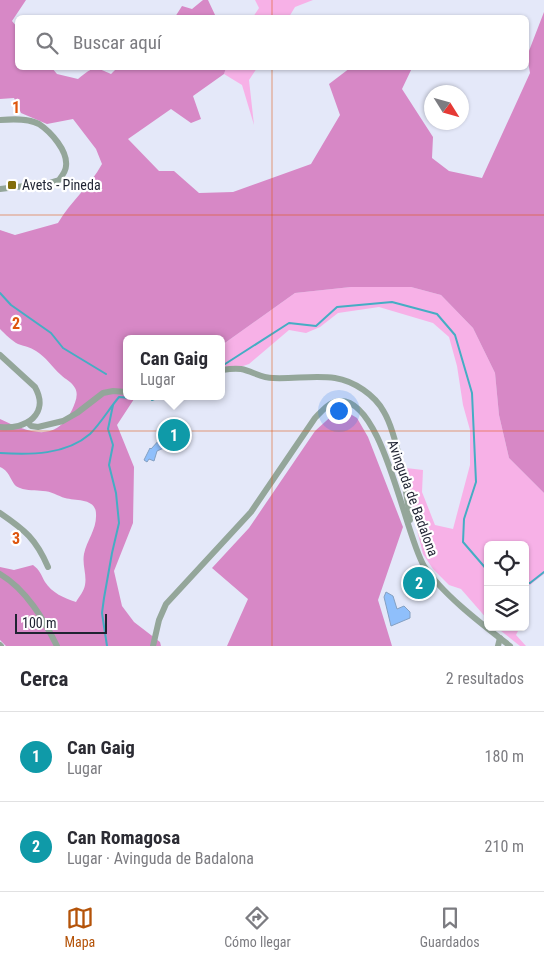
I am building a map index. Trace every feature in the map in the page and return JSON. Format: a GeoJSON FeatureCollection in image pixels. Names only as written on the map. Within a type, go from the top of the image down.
{"type":"FeatureCollection","features":[{"type":"Feature","properties":{"kind":"street"},"geometry":{"type":"LineString","coordinates":[[0,120],[15,119],[38,124],[52,135],[64,152],[66,166],[59,180],[0,189]]}},
{"type":"Feature","properties":{"kind":"street"},"geometry":{"type":"LineString","coordinates":[[0,355],[29,380],[38,392],[39,408],[36,416],[28,423],[14,428],[0,427]]}},
{"type":"Feature","properties":{"kind":"street"},"geometry":{"type":"LineString","coordinates":[[225,370],[242,369],[259,376],[274,378],[336,378],[350,382],[363,390],[380,405],[388,420],[401,472],[409,526]]}},
{"type":"Feature","properties":{"kind":"street"},"geometry":{"type":"LineString","coordinates":[[28,423],[38,427],[63,422],[104,393],[123,392]]}},
{"type":"Feature","properties":{"kind":"street","name":"Avinguda de Badalona"},"geometry":{"type":"LineString","coordinates":[[153,646],[161,613],[174,594],[250,512],[315,418],[328,406],[339,401],[347,402],[358,408],[371,423],[383,450],[415,549],[429,574],[448,594],[510,646]]}},
{"type":"Feature","properties":{"kind":"street"},"geometry":{"type":"LineString","coordinates":[[0,513],[33,540],[40,548],[48,567]]}},
{"type":"Feature","properties":{"kind":"street"},"geometry":{"type":"LineString","coordinates":[[0,574],[22,592],[56,646]]}},
{"type":"Feature","properties":{"kind":"street"},"geometry":{"type":"LineString","coordinates":[[498,646],[500,638]]}},
{"type":"Feature","properties":{"kind":"shaded area"},"geometry":{"type":"Polygon","coordinates":[[[0,0],[26,0],[12,21],[15,25],[15,70],[54,70],[57,74],[78,79],[90,70],[100,70],[111,74],[115,70],[225,70],[224,74],[193,96],[201,119],[191,123],[171,109],[128,139],[159,171],[174,171],[199,193],[233,192],[311,164],[340,115],[329,84],[347,70],[411,70],[402,89],[424,123],[424,130],[428,130],[433,137],[432,158],[449,171],[482,178],[530,73],[529,51],[544,12],[544,493],[509,458],[499,415],[495,373],[473,328],[441,295],[411,287],[351,287],[295,293],[225,343],[225,335],[123,335],[123,400],[133,400],[117,425],[134,467],[133,523],[114,571],[122,606],[134,622],[160,642],[161,646],[6,646],[0,640],[0,567],[14,570],[33,565],[51,589],[63,597],[76,602],[83,592],[85,585],[84,554],[95,525],[96,514],[93,505],[85,501],[65,498],[49,492],[20,488],[14,484],[7,472],[0,467],[0,419],[31,431],[49,431],[58,428],[72,410],[77,393],[72,384],[43,356],[32,348],[16,343],[0,329],[0,230],[15,235],[58,223],[102,164],[96,149],[73,119],[47,124],[21,113],[14,98],[0,99],[0,0]]]}},
{"type":"Feature","properties":{"kind":"shaded area"},"geometry":{"type":"Polygon","coordinates":[[[203,0],[208,0],[215,15],[176,15],[182,6],[192,9],[203,0]]]}},
{"type":"Feature","properties":{"kind":"shaded area"},"geometry":{"type":"Polygon","coordinates":[[[255,0],[313,0],[295,7],[290,15],[254,15],[259,8],[255,0]]]}},
{"type":"Feature","properties":{"kind":"shaded area"},"geometry":{"type":"Polygon","coordinates":[[[225,70],[256,70],[249,80],[254,125],[242,85],[224,74],[225,70]]]}},
{"type":"Feature","properties":{"kind":"shaded area"},"geometry":{"type":"Polygon","coordinates":[[[351,287],[411,287],[441,295],[473,328],[495,373],[499,415],[509,458],[544,493],[544,574],[529,585],[529,541],[484,541],[484,615],[461,589],[449,585],[433,569],[423,554],[406,468],[423,470],[422,492],[435,525],[453,529],[470,465],[470,430],[463,405],[457,366],[449,337],[433,323],[379,307],[338,313],[320,327],[306,333],[289,330],[249,364],[225,372],[225,343],[295,293],[351,287]]]}},
{"type":"Feature","properties":{"kind":"shaded area"},"geometry":{"type":"Polygon","coordinates":[[[337,411],[347,412],[357,418],[368,437],[403,527],[378,600],[392,646],[227,646],[248,599],[212,568],[249,528],[315,431],[337,411]]]}},
{"type":"Feature","properties":{"kind":"shaded area"},"geometry":{"type":"Polygon","coordinates":[[[501,631],[518,631],[516,635],[526,646],[520,646],[501,631]]]}},
{"type":"Feature","properties":{"kind":"building"},"geometry":{"type":"Polygon","coordinates":[[[182,425],[186,432],[166,446],[162,438],[182,425]]]}},
{"type":"Feature","properties":{"kind":"building"},"geometry":{"type":"Polygon","coordinates":[[[161,438],[166,447],[157,451],[154,461],[149,459],[147,462],[144,460],[150,448],[161,438]]]}},
{"type":"Feature","properties":{"kind":"building"},"geometry":{"type":"Polygon","coordinates":[[[423,573],[430,587],[422,590],[420,588],[415,589],[409,578],[423,573]]]}},
{"type":"Feature","properties":{"kind":"building"},"geometry":{"type":"Polygon","coordinates":[[[386,592],[393,596],[397,609],[404,606],[410,612],[410,618],[391,626],[384,597],[386,592]]]}},
{"type":"Feature","properties":{"kind":"waterway"},"geometry":{"type":"LineString","coordinates":[[0,293],[11,305],[51,333],[63,348],[106,374]]}},
{"type":"Feature","properties":{"kind":"waterway"},"geometry":{"type":"LineString","coordinates":[[225,364],[289,323],[316,326],[337,307],[392,302],[437,314],[455,335],[472,393],[476,482],[464,519],[463,542],[484,566]]}},
{"type":"Feature","properties":{"kind":"waterway"},"geometry":{"type":"LineString","coordinates":[[0,453],[47,452],[70,446],[90,434],[119,397],[123,397]]}},
{"type":"Feature","properties":{"kind":"waterway"},"geometry":{"type":"LineString","coordinates":[[107,646],[102,613],[119,523],[116,493],[109,465],[113,445],[108,429],[113,405]]}},
{"type":"Feature","properties":{"kind":"waterway"},"geometry":{"type":"LineString","coordinates":[[529,583],[544,572]]}},
{"type":"Feature","properties":{"kind":"place","name":"Avets - Pineda"},"geometry":{"type":"Point","coordinates":[12,185]}},
{"type":"Feature","properties":{"kind":"place","name":"Can Gaig"},"geometry":{"type":"Point","coordinates":[174,435]}},
{"type":"Feature","properties":{"kind":"place","name":"Can Romagosa"},"geometry":{"type":"Point","coordinates":[419,583]}}]}
